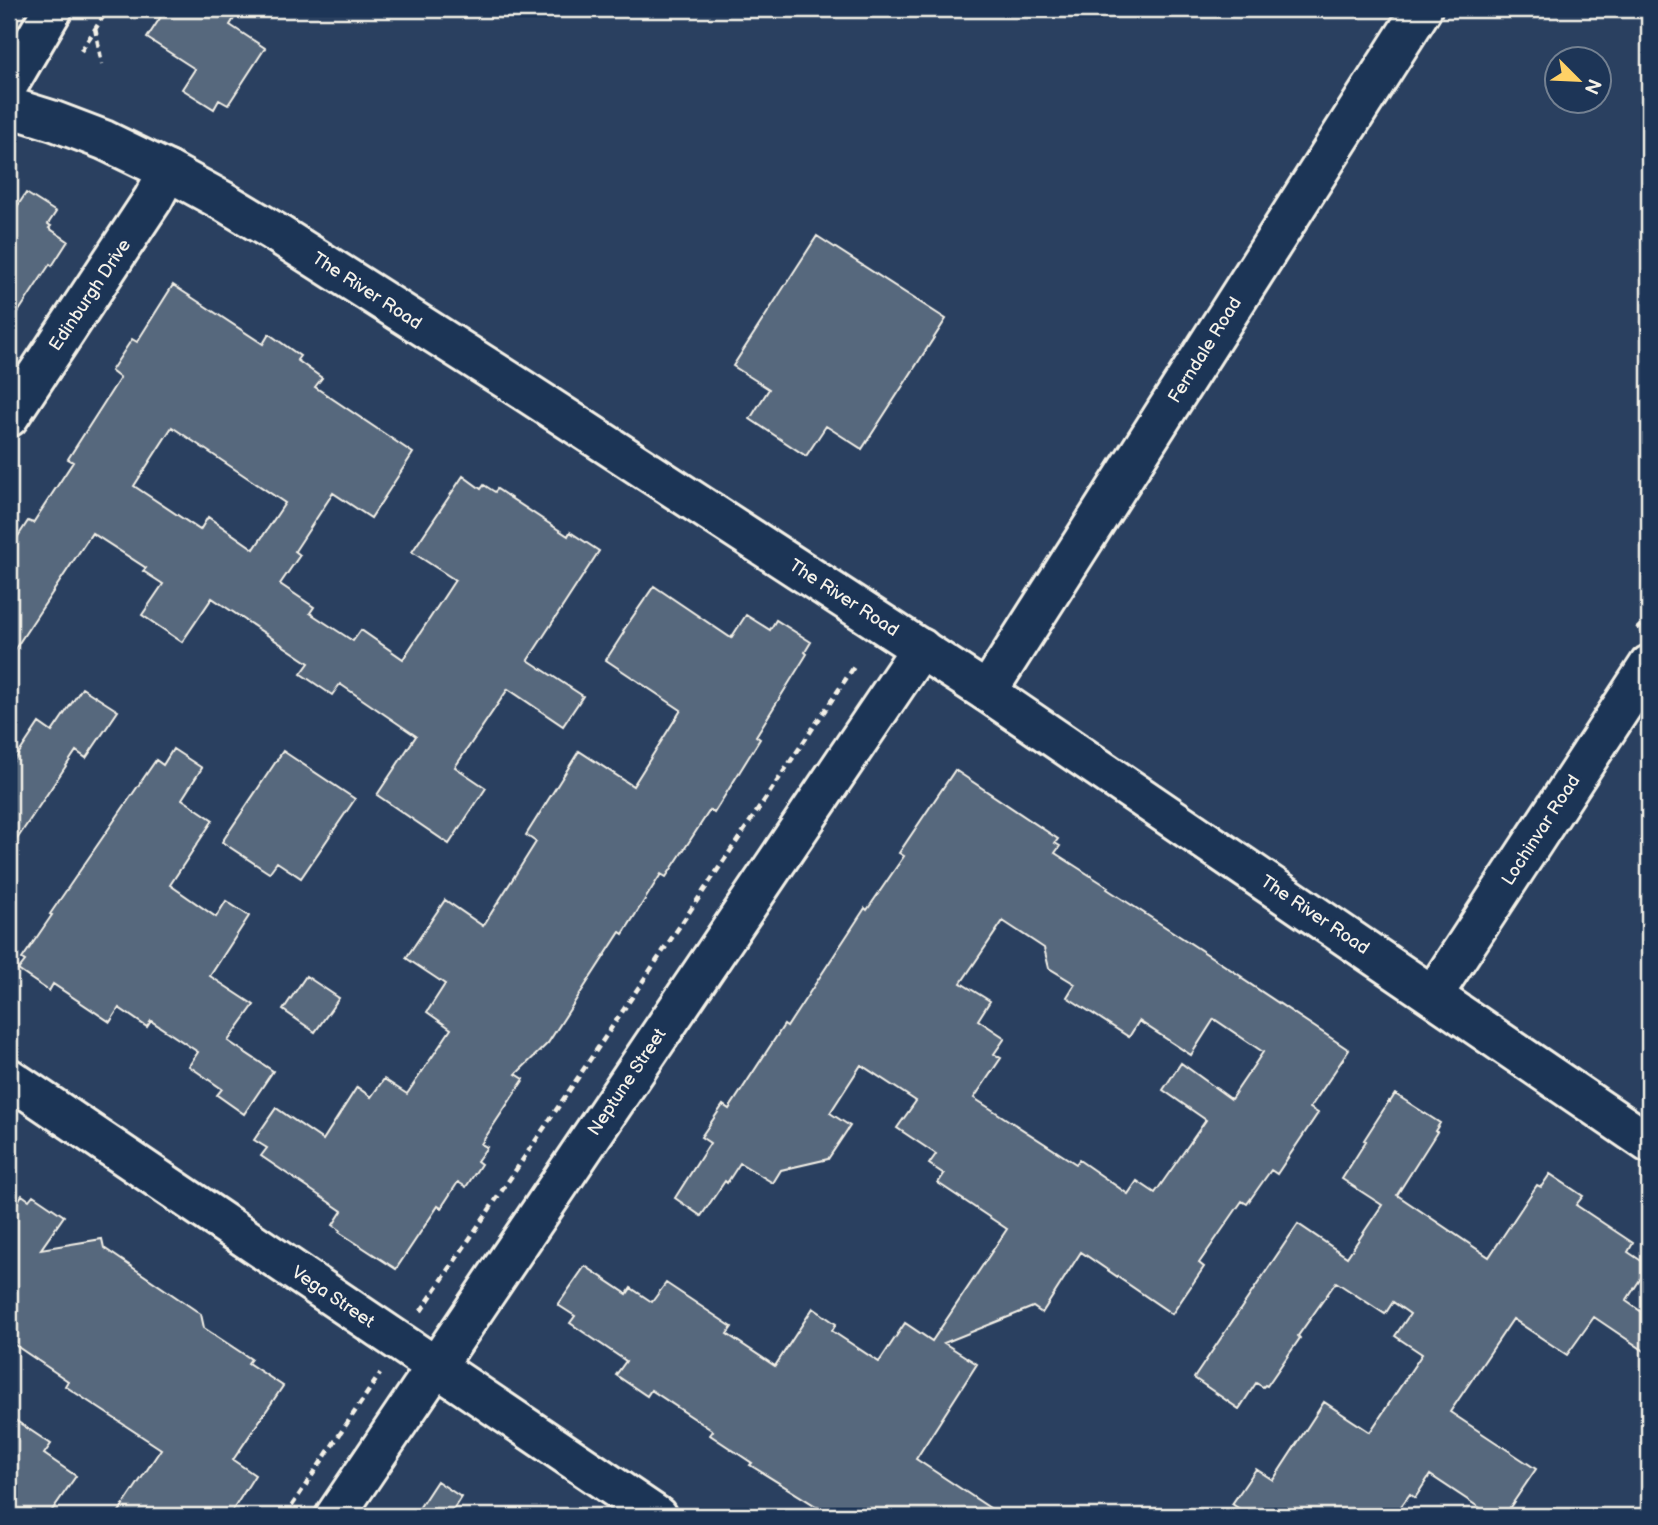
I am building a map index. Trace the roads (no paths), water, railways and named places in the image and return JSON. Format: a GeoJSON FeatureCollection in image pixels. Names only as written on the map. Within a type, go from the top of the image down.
{"type":"FeatureCollection","features":[{"type":"Feature","properties":{"kind":"street"},"geometry":{"type":"LineString","coordinates":[[9,84],[52,9]]}},
{"type":"Feature","properties":{"kind":"street","name":"Ferndale Road"},"geometry":{"type":"LineString","coordinates":[[988,692],[1422,9]]}},
{"type":"Feature","properties":{"kind":"street","name":"The River Road"},"geometry":{"type":"LineString","coordinates":[[9,107],[104,140],[168,171],[273,231],[988,692],[1649,1143]]}},
{"type":"Feature","properties":{"kind":"street","name":"Edinburgh Drive"},"geometry":{"type":"LineString","coordinates":[[9,417],[153,199],[168,171]]}},
{"type":"Feature","properties":{"kind":"street","name":"Neptune Street"},"geometry":{"type":"LineString","coordinates":[[335,1516],[921,648]]}},
{"type":"Feature","properties":{"kind":"street","name":"Lochinvar Road"},"geometry":{"type":"LineString","coordinates":[[1433,995],[1649,665]]}},
{"type":"Feature","properties":{"kind":"street","name":"Vega Street"},"geometry":{"type":"LineString","coordinates":[[9,1078],[657,1516]]}}]}
